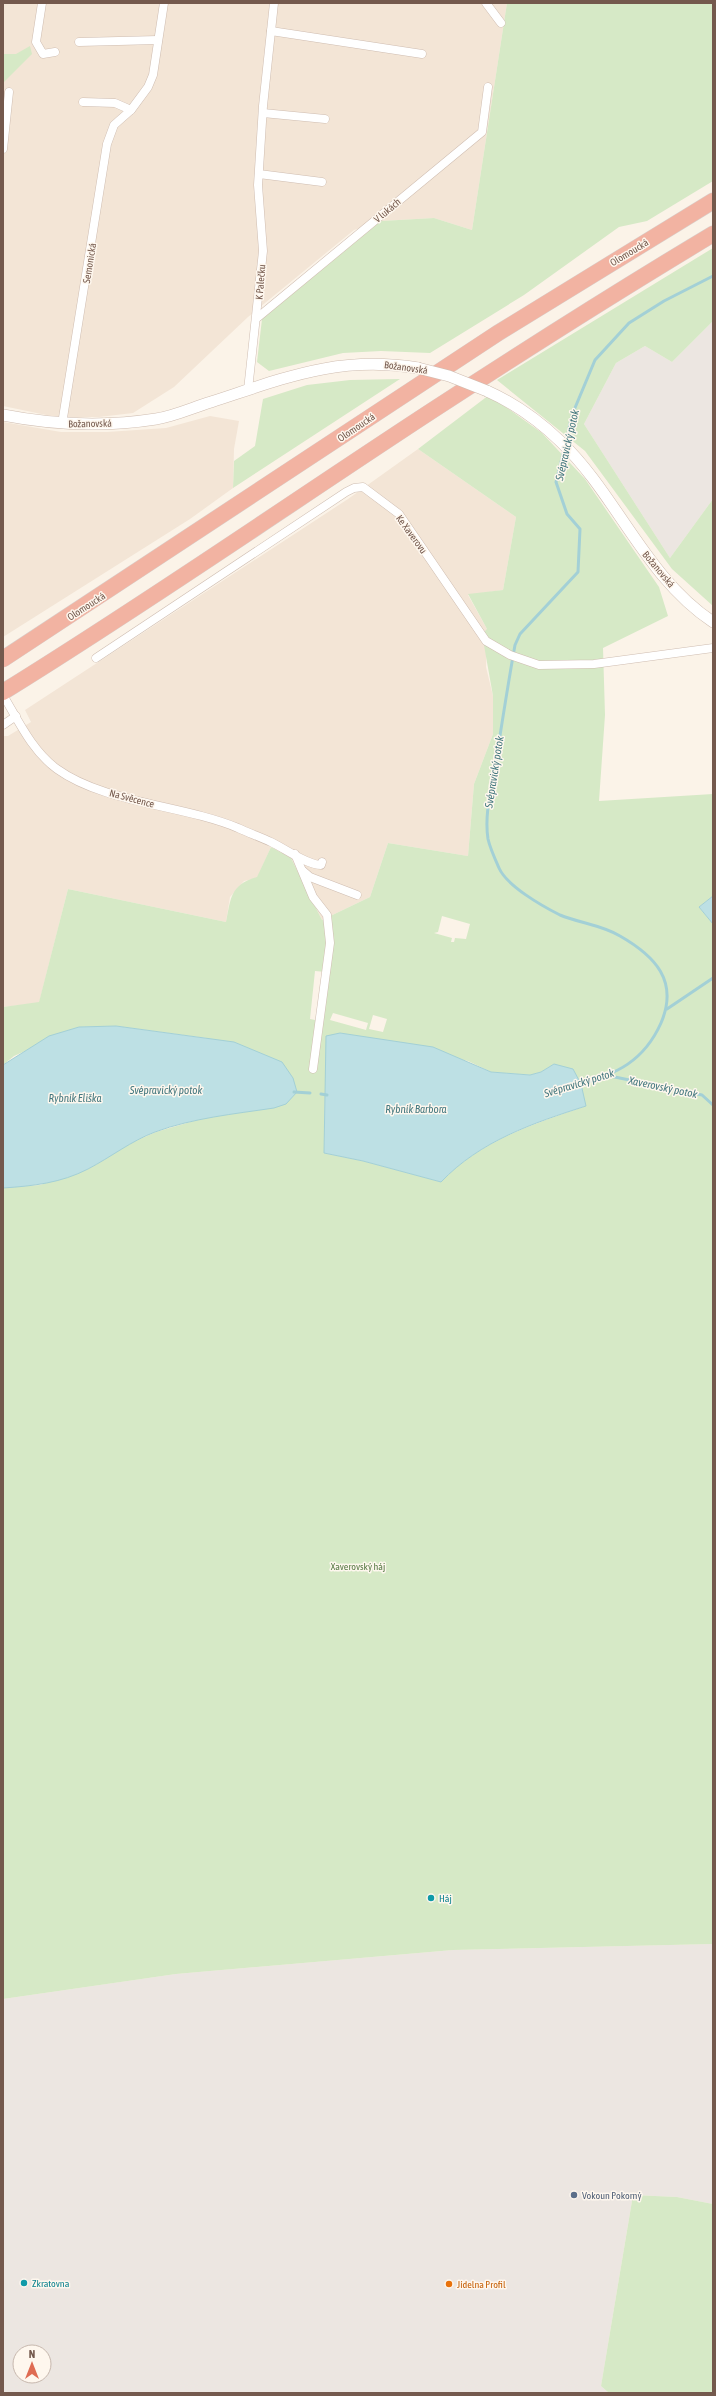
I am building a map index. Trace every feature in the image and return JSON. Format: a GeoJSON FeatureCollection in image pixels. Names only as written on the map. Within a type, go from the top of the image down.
{"type":"FeatureCollection","features":[{"type":"Feature","properties":{"kind":"highway","name":"Olomoucká"},"geometry":{"type":"LineString","coordinates":[[3,659],[498,333],[713,201]]}},
{"type":"Feature","properties":{"kind":"highway"},"geometry":{"type":"LineString","coordinates":[[3,692],[256,529],[452,398],[601,302],[713,234]]}},
{"type":"Feature","properties":{"kind":"street"},"geometry":{"type":"LineString","coordinates":[[42,3],[36,42],[43,54],[55,52]]}},
{"type":"Feature","properties":{"kind":"street","name":"Semonická"},"geometry":{"type":"LineString","coordinates":[[62,424],[107,144],[114,125],[131,110],[148,87],[153,75],[164,3]]}},
{"type":"Feature","properties":{"kind":"street","name":"K Palečku"},"geometry":{"type":"LineString","coordinates":[[248,390],[257,318],[263,251],[259,174],[263,113],[274,3]]}},
{"type":"Feature","properties":{"kind":"street"},"geometry":{"type":"LineString","coordinates":[[486,3],[501,23]]}},
{"type":"Feature","properties":{"kind":"street"},"geometry":{"type":"LineString","coordinates":[[271,31],[422,54]]}},
{"type":"Feature","properties":{"kind":"street"},"geometry":{"type":"LineString","coordinates":[[79,42],[158,40]]}},
{"type":"Feature","properties":{"kind":"street","name":"V lukách"},"geometry":{"type":"LineString","coordinates":[[257,318],[482,132],[488,87]]}},
{"type":"Feature","properties":{"kind":"street"},"geometry":{"type":"LineString","coordinates":[[3,149],[9,92]]}},
{"type":"Feature","properties":{"kind":"street"},"geometry":{"type":"LineString","coordinates":[[83,102],[115,103],[131,110]]}},
{"type":"Feature","properties":{"kind":"street"},"geometry":{"type":"LineString","coordinates":[[263,113],[325,119]]}},
{"type":"Feature","properties":{"kind":"street"},"geometry":{"type":"LineString","coordinates":[[259,174],[322,182]]}},
{"type":"Feature","properties":{"kind":"street","name":"Božanovská"},"geometry":{"type":"LineString","coordinates":[[3,415],[62,424],[102,425],[158,419],[301,373],[354,364],[379,364],[418,368],[449,376],[487,391],[518,408],[560,441],[568,449],[670,583],[713,622]]}},
{"type":"Feature","properties":{"kind":"street","name":"Ke Xaverovu"},"geometry":{"type":"LineString","coordinates":[[96,658],[346,492],[354,488],[363,487],[399,514],[486,641],[513,657],[539,665],[594,664],[713,648]]}},
{"type":"Feature","properties":{"kind":"street","name":"Na Svěcence"},"geometry":{"type":"LineString","coordinates":[[3,695],[44,757],[55,767],[79,782],[233,826],[317,865],[322,862]]}},
{"type":"Feature","properties":{"kind":"street"},"geometry":{"type":"LineString","coordinates":[[3,725],[16,716]]}},
{"type":"Feature","properties":{"kind":"street"},"geometry":{"type":"LineString","coordinates":[[294,854],[313,897],[327,916],[330,943],[313,1069]]}},
{"type":"Feature","properties":{"kind":"street"},"geometry":{"type":"LineString","coordinates":[[301,869],[310,877],[357,894]]}},
{"type":"Feature","properties":{"kind":"shaded area"},"geometry":{"type":"Polygon","coordinates":[[[3,3],[507,3],[472,230],[434,218],[381,221],[354,230],[248,317],[174,387],[133,413],[99,417],[56,417],[3,406],[3,3]]]}},
{"type":"Feature","properties":{"kind":"shaded area"},"geometry":{"type":"Polygon","coordinates":[[[713,321],[713,499],[670,558],[584,424],[616,363],[645,346],[672,362],[713,321]]]}},
{"type":"Feature","properties":{"kind":"shaded area"},"geometry":{"type":"Polygon","coordinates":[[[210,416],[239,421],[234,449],[233,488],[190,519],[3,637],[3,422],[61,432],[107,432],[166,428],[210,416]]]}},
{"type":"Feature","properties":{"kind":"shaded area"},"geometry":{"type":"Polygon","coordinates":[[[418,449],[516,517],[503,590],[468,595],[487,629],[486,667],[493,696],[493,734],[474,784],[468,856],[388,843],[370,897],[322,920],[291,858],[271,847],[257,878],[244,881],[230,897],[226,922],[68,889],[39,1003],[3,1007],[3,736],[8,736],[31,722],[25,710],[348,499],[418,449]]]}},
{"type":"Feature","properties":{"kind":"shaded area"},"geometry":{"type":"Polygon","coordinates":[[[713,1944],[713,2204],[677,2197],[633,2195],[601,2386],[609,2393],[3,2393],[3,1999],[176,1974],[453,1950],[713,1944]]]}},
{"type":"Feature","properties":{"kind":"green space"},"geometry":{"type":"Polygon","coordinates":[[[507,3],[713,3],[713,181],[647,221],[619,227],[524,295],[430,353],[381,351],[343,353],[269,371],[257,362],[262,319],[381,221],[434,218],[472,230],[507,3]]]}},
{"type":"Feature","properties":{"kind":"green space"},"geometry":{"type":"Polygon","coordinates":[[[30,46],[32,54],[3,83],[3,54],[16,54],[30,46]]]}},
{"type":"Feature","properties":{"kind":"green space"},"geometry":{"type":"Polygon","coordinates":[[[713,248],[713,321],[672,362],[645,346],[616,363],[584,424],[670,558],[713,499],[713,606],[672,569],[585,451],[497,380],[713,248]]]}},
{"type":"Feature","properties":{"kind":"green space"},"geometry":{"type":"Polygon","coordinates":[[[400,379],[233,488],[234,461],[255,446],[263,399],[307,385],[350,380],[400,379]]]}},
{"type":"Feature","properties":{"kind":"green space","name":"Xaverovský háj"},"geometry":{"type":"Polygon","coordinates":[[[489,395],[542,433],[585,479],[659,587],[668,616],[603,648],[605,715],[599,801],[713,794],[713,896],[699,907],[713,924],[713,1944],[453,1950],[176,1974],[3,1999],[3,1188],[40,1185],[88,1169],[133,1142],[156,1132],[197,1120],[206,1038],[116,1026],[79,1027],[14,1056],[3,1065],[3,1007],[39,1002],[68,889],[226,922],[233,894],[241,884],[257,877],[271,847],[291,858],[322,920],[370,897],[388,843],[468,856],[474,784],[493,734],[493,696],[482,634],[487,629],[468,594],[503,590],[516,517],[418,449],[489,395]],[[442,916],[438,932],[434,933],[452,938],[451,942],[454,942],[455,938],[466,939],[470,924],[442,916]],[[315,971],[310,1019],[320,1021],[326,972],[315,971]],[[333,1013],[330,1020],[366,1030],[368,1023],[333,1013]],[[373,1015],[369,1029],[383,1032],[387,1019],[373,1015]],[[340,1033],[325,1095],[324,1153],[363,1161],[441,1182],[473,1155],[508,1135],[586,1106],[554,1064],[541,1072],[530,1075],[491,1072],[468,1061],[340,1033]]]}},
{"type":"Feature","properties":{"kind":"green space"},"geometry":{"type":"Polygon","coordinates":[[[633,2195],[677,2197],[713,2204],[713,2393],[609,2393],[601,2386],[633,2195]]]}},
{"type":"Feature","properties":{"kind":"water"},"geometry":{"type":"Polygon","coordinates":[[[713,896],[713,924],[699,907],[713,896]]]}},
{"type":"Feature","properties":{"kind":"water","name":"Rybník Eliška"},"geometry":{"type":"Polygon","coordinates":[[[116,1026],[234,1042],[282,1062],[293,1078],[297,1092],[286,1104],[274,1108],[184,1123],[155,1132],[138,1140],[88,1169],[68,1178],[36,1185],[3,1188],[3,1065],[49,1036],[79,1027],[116,1026]]]}},
{"type":"Feature","properties":{"kind":"water","name":"Rybník Barbora"},"geometry":{"type":"Polygon","coordinates":[[[340,1033],[433,1047],[491,1072],[530,1075],[541,1072],[554,1064],[573,1069],[581,1084],[586,1106],[546,1119],[490,1144],[456,1168],[441,1182],[363,1161],[324,1153],[326,1036],[340,1033]]]}},
{"type":"Feature","properties":{"kind":"waterway","name":"Svépravický potok"},"geometry":{"type":"LineString","coordinates":[[566,442],[572,415],[595,360],[629,323],[664,301],[713,276]]}},
{"type":"Feature","properties":{"kind":"waterway","name":"Svépravický potok"},"geometry":{"type":"LineString","coordinates":[[564,450],[556,482],[567,514],[580,529],[578,572],[520,634],[515,645],[489,800],[487,820],[488,839],[499,868],[509,882],[535,901],[560,915],[606,929],[633,944],[644,952],[660,971],[665,982],[667,994],[666,1008],[661,1023],[654,1036],[638,1056],[617,1071],[578,1085]]}},
{"type":"Feature","properties":{"kind":"waterway"},"geometry":{"type":"LineString","coordinates":[[667,1009],[713,978]]}},
{"type":"Feature","properties":{"kind":"waterway","name":"Xaverovský potok"},"geometry":{"type":"LineString","coordinates":[[610,1076],[702,1095],[713,1105]]}},
{"type":"Feature","properties":{"kind":"waterway","name":"Svépravický potok"},"geometry":{"type":"LineString","coordinates":[[294,1092],[310,1093]]}},
{"type":"Feature","properties":{"kind":"waterway","name":"Svépravický potok"},"geometry":{"type":"LineString","coordinates":[[321,1094],[327,1095]]}},
{"type":"Feature","properties":{"kind":"place","name":"Háj"},"geometry":{"type":"Point","coordinates":[431,1898]}},
{"type":"Feature","properties":{"kind":"place","name":"Vokoun Pokorný"},"geometry":{"type":"Point","coordinates":[574,2195]}},
{"type":"Feature","properties":{"kind":"place","name":"Zkratovna"},"geometry":{"type":"Point","coordinates":[24,2283]}},
{"type":"Feature","properties":{"kind":"place","name":"Jídelna Profil"},"geometry":{"type":"Point","coordinates":[449,2284]}}]}
